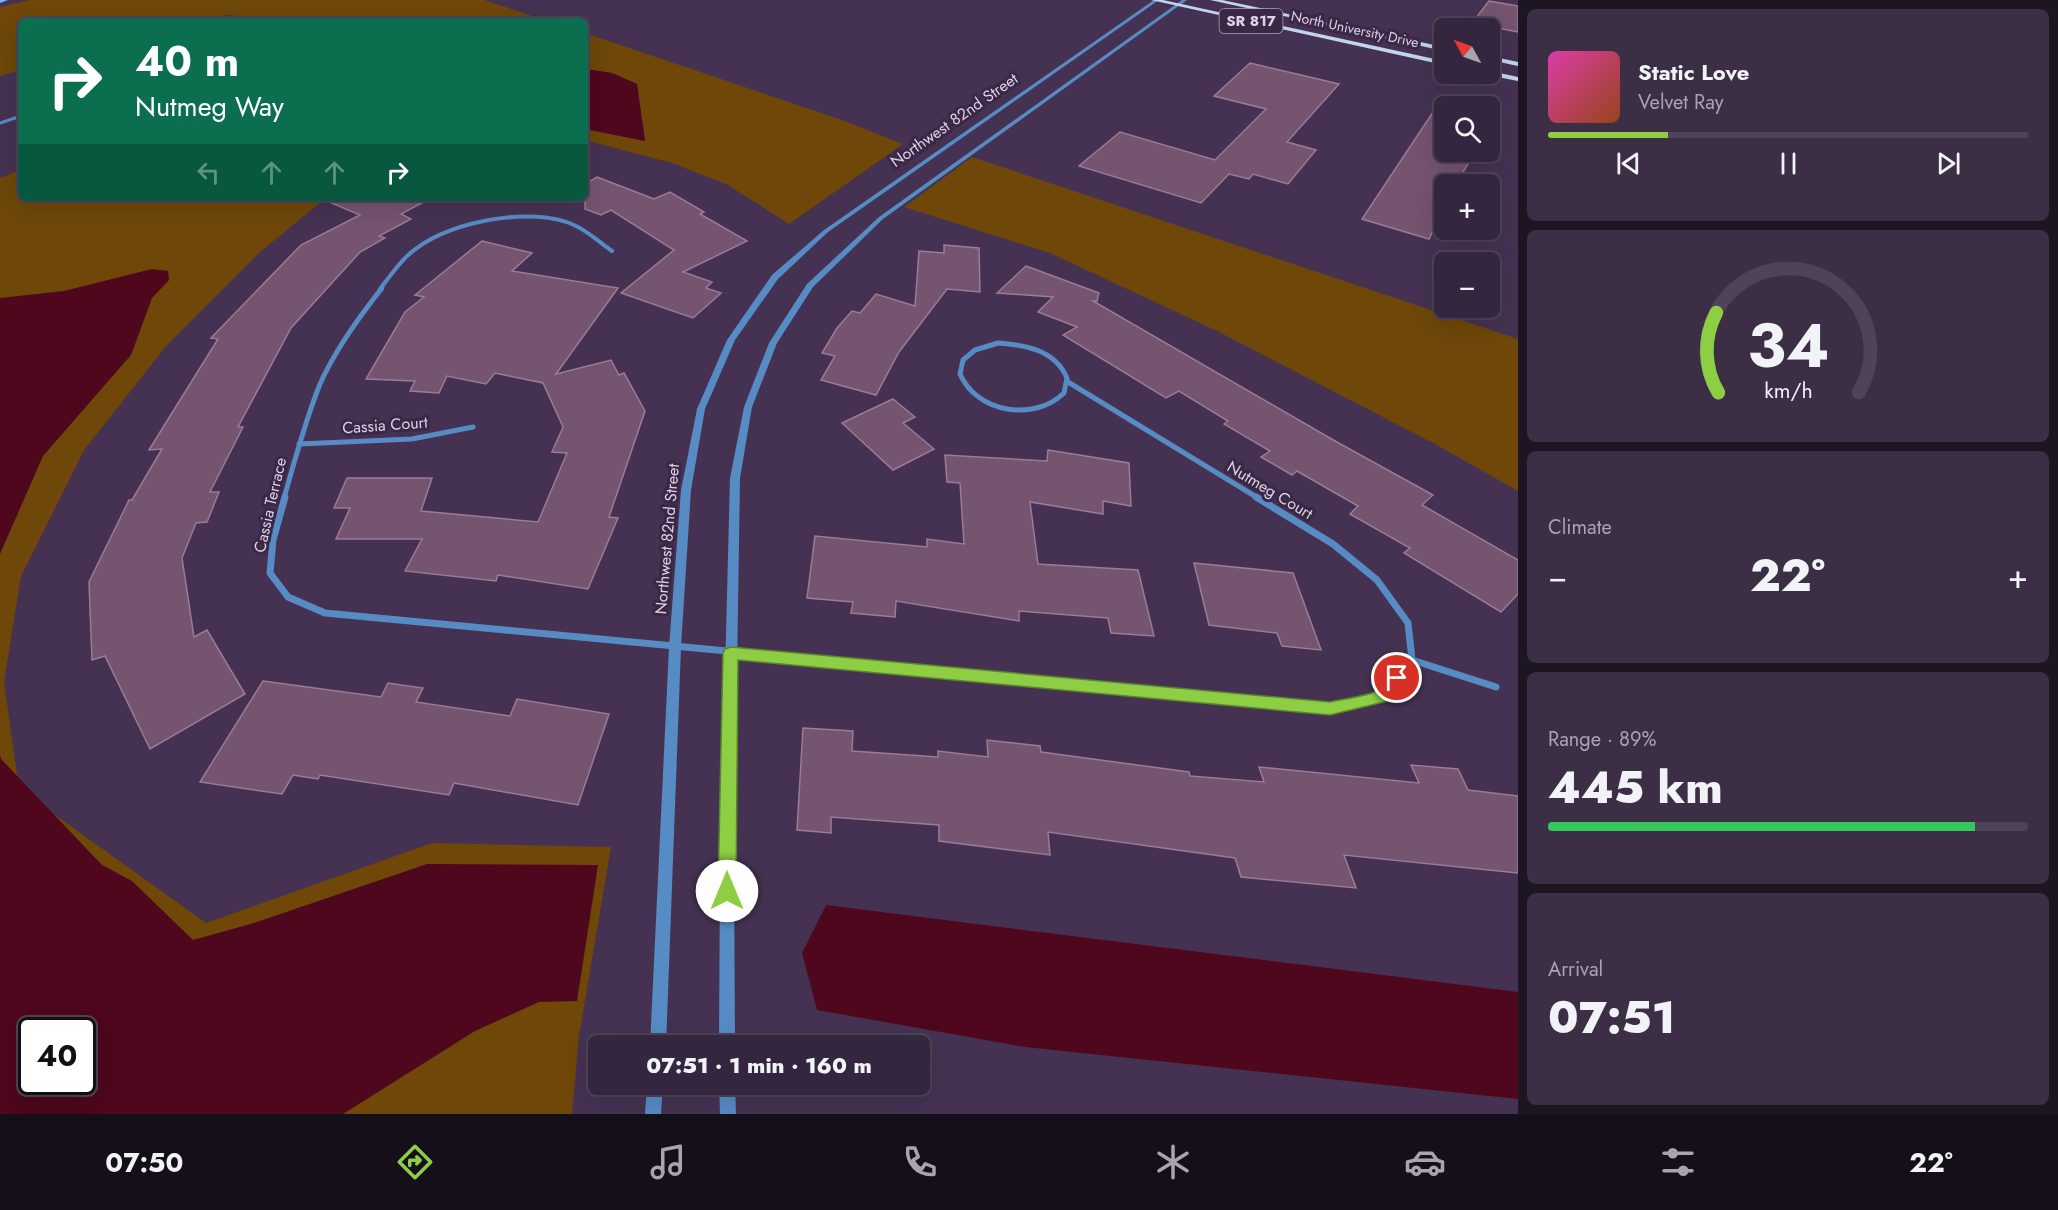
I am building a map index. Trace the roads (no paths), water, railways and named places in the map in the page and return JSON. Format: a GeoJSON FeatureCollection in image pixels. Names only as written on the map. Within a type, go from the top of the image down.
{"type":"FeatureCollection","features":[{"type":"Feature","properties":{"kind":"main road"},"geometry":{"type":"LineString","coordinates":[[0,1],[5,0]]}},
{"type":"Feature","properties":{"kind":"main road","name":"North University Drive"},"geometry":{"type":"LineString","coordinates":[[1156,0],[1182,3],[1434,61]]}},
{"type":"Feature","properties":{"kind":"main road","name":"North University Drive"},"geometry":{"type":"LineString","coordinates":[[1213,0],[1434,47]]}},
{"type":"Feature","properties":{"kind":"main road"},"geometry":{"type":"LineString","coordinates":[[1500,60],[1518,64]]}},
{"type":"Feature","properties":{"kind":"main road"},"geometry":{"type":"LineString","coordinates":[[1500,75],[1518,79]]}},
{"type":"Feature","properties":{"kind":"street","name":"Northwest 82nd Street"},"geometry":{"type":"LineString","coordinates":[[658,1035],[675,647],[686,490],[701,409],[731,340],[775,277],[826,231],[1156,0]]}},
{"type":"Feature","properties":{"kind":"street"},"geometry":{"type":"LineString","coordinates":[[727,1035],[727,869],[735,478],[748,407],[773,343],[810,286],[881,218],[1182,3]]}},
{"type":"Feature","properties":{"kind":"street"},"geometry":{"type":"LineString","coordinates":[[0,123],[18,117]]}},
{"type":"Feature","properties":{"kind":"street","name":"Cassia Terrace"},"geometry":{"type":"LineString","coordinates":[[612,251],[575,225],[550,218],[518,215],[447,231],[416,248],[394,271],[358,319],[321,383],[298,444],[273,540],[270,573],[288,597],[325,613],[1330,708],[1382,696],[1412,660]]}},
{"type":"Feature","properties":{"kind":"street","name":"Nutmeg Court"},"geometry":{"type":"LineString","coordinates":[[1068,382],[1065,393],[1055,402],[1041,408],[1022,410],[1003,408],[971,392],[962,381],[959,369],[963,359],[971,351],[990,344],[1014,344],[1045,353],[1065,372],[1068,382],[1334,544],[1377,580],[1408,623],[1412,660]]}},
{"type":"Feature","properties":{"kind":"street","name":"Cassia Court"},"geometry":{"type":"LineString","coordinates":[[298,444],[412,439],[473,427]]}},
{"type":"Feature","properties":{"kind":"street"},"geometry":{"type":"LineString","coordinates":[[1412,660],[1496,687]]}},
{"type":"Feature","properties":{"kind":"street"},"geometry":{"type":"LineString","coordinates":[[653,1114],[654,1095]]}},
{"type":"Feature","properties":{"kind":"street"},"geometry":{"type":"LineString","coordinates":[[728,1095],[728,1114]]}}]}
